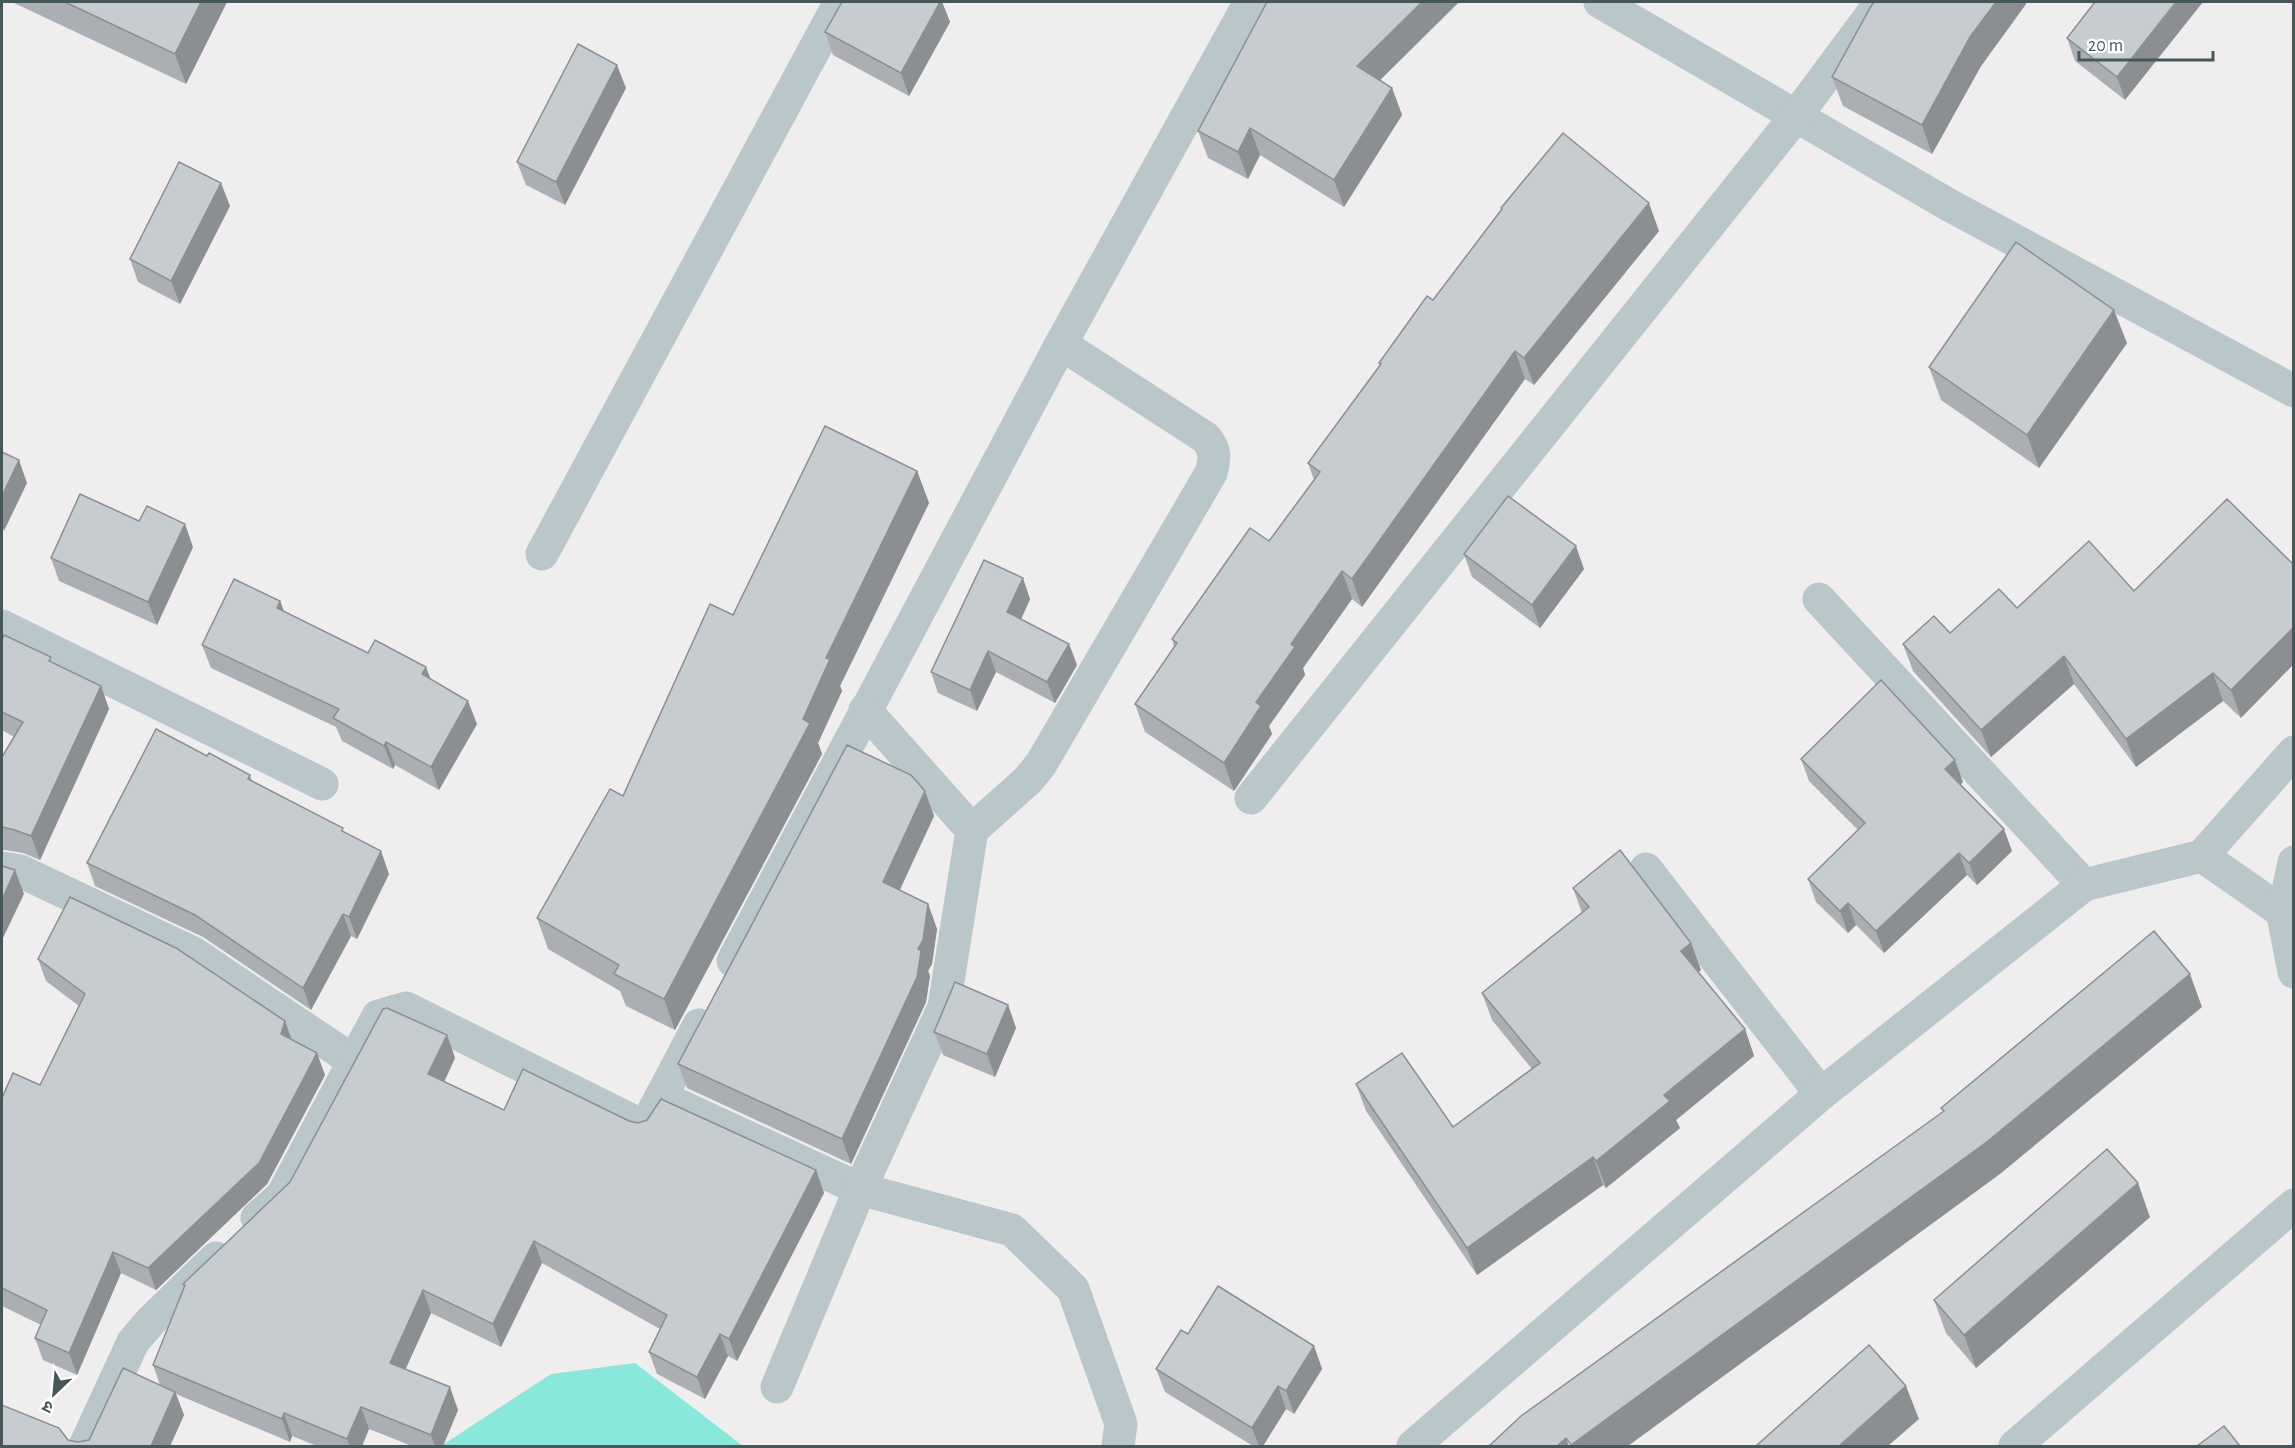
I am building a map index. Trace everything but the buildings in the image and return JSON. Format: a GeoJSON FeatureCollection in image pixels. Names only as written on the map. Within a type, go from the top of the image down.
{"type":"FeatureCollection","features":[{"type":"Feature","properties":{"kind":"street"},"geometry":{"type":"LineString","coordinates":[[542,554],[840,2]]}},
{"type":"Feature","properties":{"kind":"street"},"geometry":{"type":"LineString","coordinates":[[85,1446],[133,1342],[181,1290],[282,1196],[378,1016],[405,1008],[645,1126],[1061,344],[1250,2]]}},
{"type":"Feature","properties":{"kind":"street"},"geometry":{"type":"LineString","coordinates":[[1600,2],[1948,205],[2294,392]]}},
{"type":"Feature","properties":{"kind":"street"},"geometry":{"type":"LineString","coordinates":[[1251,798],[1796,116],[1881,2]]}},
{"type":"Feature","properties":{"kind":"street"},"geometry":{"type":"LineString","coordinates":[[777,1387],[860,1189],[944,1007],[972,830],[1028,780],[1041,764],[1211,474],[1215,460],[1214,449],[1206,438],[1061,344]]}},
{"type":"Feature","properties":{"kind":"street"},"geometry":{"type":"LineString","coordinates":[[1819,599],[2084,885]]}},
{"type":"Feature","properties":{"kind":"street"},"geometry":{"type":"LineString","coordinates":[[2,626],[322,784]]}},
{"type":"Feature","properties":{"kind":"street"},"geometry":{"type":"LineString","coordinates":[[865,710],[972,830]]}},
{"type":"Feature","properties":{"kind":"street"},"geometry":{"type":"LineString","coordinates":[[1413,1446],[1821,1094],[2084,885],[2202,856],[2294,752]]}},
{"type":"Feature","properties":{"kind":"street"},"geometry":{"type":"LineString","coordinates":[[2202,856],[2288,918]]}},
{"type":"Feature","properties":{"kind":"street"},"geometry":{"type":"LineString","coordinates":[[2294,862],[2288,918],[2294,972]]}},
{"type":"Feature","properties":{"kind":"street"},"geometry":{"type":"LineString","coordinates":[[2,868],[21,871],[193,953],[355,1062]]}},
{"type":"Feature","properties":{"kind":"street"},"geometry":{"type":"LineString","coordinates":[[1646,869],[1821,1094]]}},
{"type":"Feature","properties":{"kind":"street"},"geometry":{"type":"LineString","coordinates":[[661,1098],[860,1189],[1012,1230],[1073,1289],[1121,1424],[1118,1446]]}},
{"type":"Feature","properties":{"kind":"street"},"geometry":{"type":"LineString","coordinates":[[2015,1446],[2294,1205]]}},
{"type":"Feature","properties":{"kind":"shaded area"},"geometry":{"type":"Polygon","coordinates":[[[635,1363],[743,1446],[441,1446],[551,1374],[635,1363]]]}}]}
